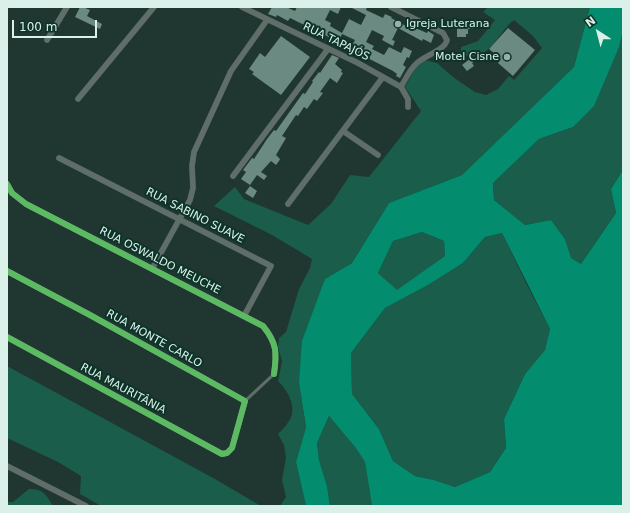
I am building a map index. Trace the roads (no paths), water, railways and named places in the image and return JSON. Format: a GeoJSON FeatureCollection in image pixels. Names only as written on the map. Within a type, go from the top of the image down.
{"type":"FeatureCollection","features":[{"type":"Feature","properties":{"kind":"street"},"geometry":{"type":"LineString","coordinates":[[47,40],[67,7]]}},
{"type":"Feature","properties":{"kind":"street"},"geometry":{"type":"LineString","coordinates":[[78,98],[154,7]]}},
{"type":"Feature","properties":{"kind":"street","name":"RUA TAPAJÓS"},"geometry":{"type":"LineString","coordinates":[[242,7],[358,63],[401,87]]}},
{"type":"Feature","properties":{"kind":"street"},"geometry":{"type":"LineString","coordinates":[[391,7],[443,33],[447,40],[441,48],[417,63],[410,70],[401,87],[408,99],[408,107]]}},
{"type":"Feature","properties":{"kind":"street"},"geometry":{"type":"LineString","coordinates":[[152,269],[190,200],[193,188],[192,166],[194,152],[231,71],[267,20]]}},
{"type":"Feature","properties":{"kind":"street"},"geometry":{"type":"LineString","coordinates":[[232,176],[328,49]]}},
{"type":"Feature","properties":{"kind":"street"},"geometry":{"type":"LineString","coordinates":[[288,204],[383,78]]}},
{"type":"Feature","properties":{"kind":"street"},"geometry":{"type":"LineString","coordinates":[[343,131],[378,156]]}},
{"type":"Feature","properties":{"kind":"street","name":"RUA SABINO SUAVE"},"geometry":{"type":"LineString","coordinates":[[59,158],[271,266],[244,316]]}},
{"type":"Feature","properties":{"kind":"street","name":"RUA OSWALDO MEUCHE"},"geometry":{"type":"LineString","coordinates":[[7,184],[12,193],[26,204],[263,326],[272,337],[276,356],[274,374]]}},
{"type":"Feature","properties":{"kind":"street","name":"RUA MONTE CARLO"},"geometry":{"type":"LineString","coordinates":[[7,271],[245,401]]}},
{"type":"Feature","properties":{"kind":"street","name":"RUA MAURITÂNIA"},"geometry":{"type":"LineString","coordinates":[[7,337],[222,454],[227,453],[232,448],[245,401]]}},
{"type":"Feature","properties":{"kind":"street"},"geometry":{"type":"LineString","coordinates":[[7,466],[86,506]]}},
{"type":"Feature","properties":{"kind":"lane"},"geometry":{"type":"LineString","coordinates":[[245,401],[274,374]]}},
{"type":"Feature","properties":{"kind":"place","name":"Igreja Luterana"},"geometry":{"type":"Point","coordinates":[398,24]}},
{"type":"Feature","properties":{"kind":"place","name":"Motel Cisne"},"geometry":{"type":"Point","coordinates":[507,57]}}]}
